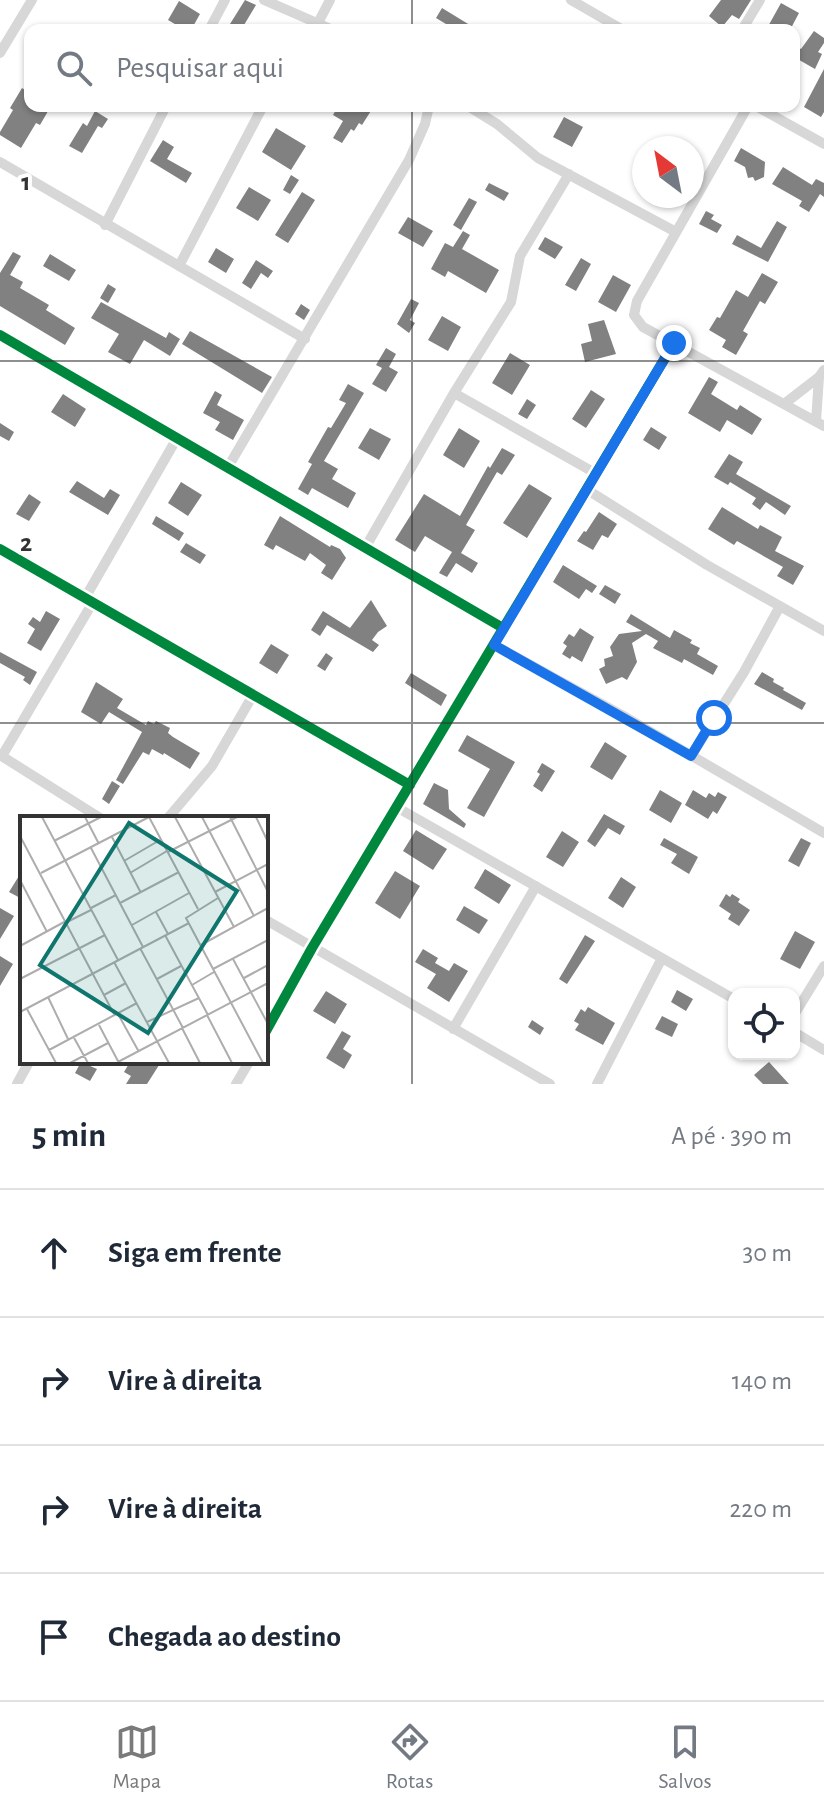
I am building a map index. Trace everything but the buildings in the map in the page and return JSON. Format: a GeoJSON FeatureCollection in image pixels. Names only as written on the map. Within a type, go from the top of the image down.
{"type":"FeatureCollection","features":[{"type":"Feature","properties":{"kind":"street"},"geometry":{"type":"LineString","coordinates":[[0,53],[32,0]]}},
{"type":"Feature","properties":{"kind":"street"},"geometry":{"type":"LineString","coordinates":[[212,24],[225,0]]}},
{"type":"Feature","properties":{"kind":"street"},"geometry":{"type":"LineString","coordinates":[[264,0],[310,24],[330,0]]}},
{"type":"Feature","properties":{"kind":"street"},"geometry":{"type":"LineString","coordinates":[[571,0],[613,24]]}},
{"type":"Feature","properties":{"kind":"street"},"geometry":{"type":"LineString","coordinates":[[746,24],[760,0]]}},
{"type":"Feature","properties":{"kind":"street"},"geometry":{"type":"LineString","coordinates":[[105,225],[163,112]]}},
{"type":"Feature","properties":{"kind":"street"},"geometry":{"type":"LineString","coordinates":[[179,266],[260,112]]}},
{"type":"Feature","properties":{"kind":"street"},"geometry":{"type":"LineString","coordinates":[[228,467],[409,160],[428,112]]}},
{"type":"Feature","properties":{"kind":"street"},"geometry":{"type":"LineString","coordinates":[[478,112],[538,158],[676,232]]}},
{"type":"Feature","properties":{"kind":"street"},"geometry":{"type":"LineString","coordinates":[[745,112],[634,310],[637,322],[820,424],[822,374]]}},
{"type":"Feature","properties":{"kind":"street"},"geometry":{"type":"LineString","coordinates":[[767,112],[824,144]]}},
{"type":"Feature","properties":{"kind":"street"},"geometry":{"type":"LineString","coordinates":[[0,162],[305,339]]}},
{"type":"Feature","properties":{"kind":"street"},"geometry":{"type":"LineString","coordinates":[[365,548],[454,393],[511,302],[520,256],[569,174]]}},
{"type":"Feature","properties":{"kind":"street"},"geometry":{"type":"LineString","coordinates":[[0,335],[503,628]]}},
{"type":"Feature","properties":{"kind":"street"},"geometry":{"type":"LineString","coordinates":[[268,1027],[312,948],[674,343]]}},
{"type":"Feature","properties":{"kind":"street"},"geometry":{"type":"LineString","coordinates":[[784,404],[822,374]]}},
{"type":"Feature","properties":{"kind":"street"},"geometry":{"type":"LineString","coordinates":[[454,393],[595,473]]}},
{"type":"Feature","properties":{"kind":"street"},"geometry":{"type":"LineString","coordinates":[[97,816],[1,755],[177,438]]}},
{"type":"Feature","properties":{"kind":"street"},"geometry":{"type":"LineString","coordinates":[[586,489],[707,565],[824,631]]}},
{"type":"Feature","properties":{"kind":"street"},"geometry":{"type":"LineString","coordinates":[[0,549],[410,785]]}},
{"type":"Feature","properties":{"kind":"street"},"geometry":{"type":"LineString","coordinates":[[691,756],[744,672],[780,606]]}},
{"type":"Feature","properties":{"kind":"street"},"geometry":{"type":"LineString","coordinates":[[494,645],[824,833]]}},
{"type":"Feature","properties":{"kind":"street"},"geometry":{"type":"LineString","coordinates":[[170,816],[212,766],[253,695]]}},
{"type":"Feature","properties":{"kind":"street"},"geometry":{"type":"LineString","coordinates":[[398,808],[728,996]]}},
{"type":"Feature","properties":{"kind":"street"},"geometry":{"type":"LineString","coordinates":[[453,1029],[536,886]]}},
{"type":"Feature","properties":{"kind":"street"},"geometry":{"type":"LineString","coordinates":[[268,921],[550,1084]]}},
{"type":"Feature","properties":{"kind":"street"},"geometry":{"type":"LineString","coordinates":[[598,1084],[662,958]]}},
{"type":"Feature","properties":{"kind":"street"},"geometry":{"type":"LineString","coordinates":[[800,1005],[824,966]]}},
{"type":"Feature","properties":{"kind":"street"},"geometry":{"type":"LineString","coordinates":[[800,1036],[824,1050]]}},
{"type":"Feature","properties":{"kind":"street"},"geometry":{"type":"LineString","coordinates":[[17,1084],[28,1064]]}},
{"type":"Feature","properties":{"kind":"street"},"geometry":{"type":"LineString","coordinates":[[236,1084],[248,1064]]}},
{"type":"Feature","properties":{"kind":"cycle path"},"geometry":{"type":"LineString","coordinates":[[0,335],[503,628]]}},
{"type":"Feature","properties":{"kind":"cycle path"},"geometry":{"type":"LineString","coordinates":[[268,1027],[312,948],[674,343]]}},
{"type":"Feature","properties":{"kind":"cycle path"},"geometry":{"type":"LineString","coordinates":[[0,549],[410,785]]}},
{"type":"Feature","properties":{"kind":"route"},"geometry":{"type":"LineString","coordinates":[[674,343],[494,645],[691,756],[714,718]]}}]}
